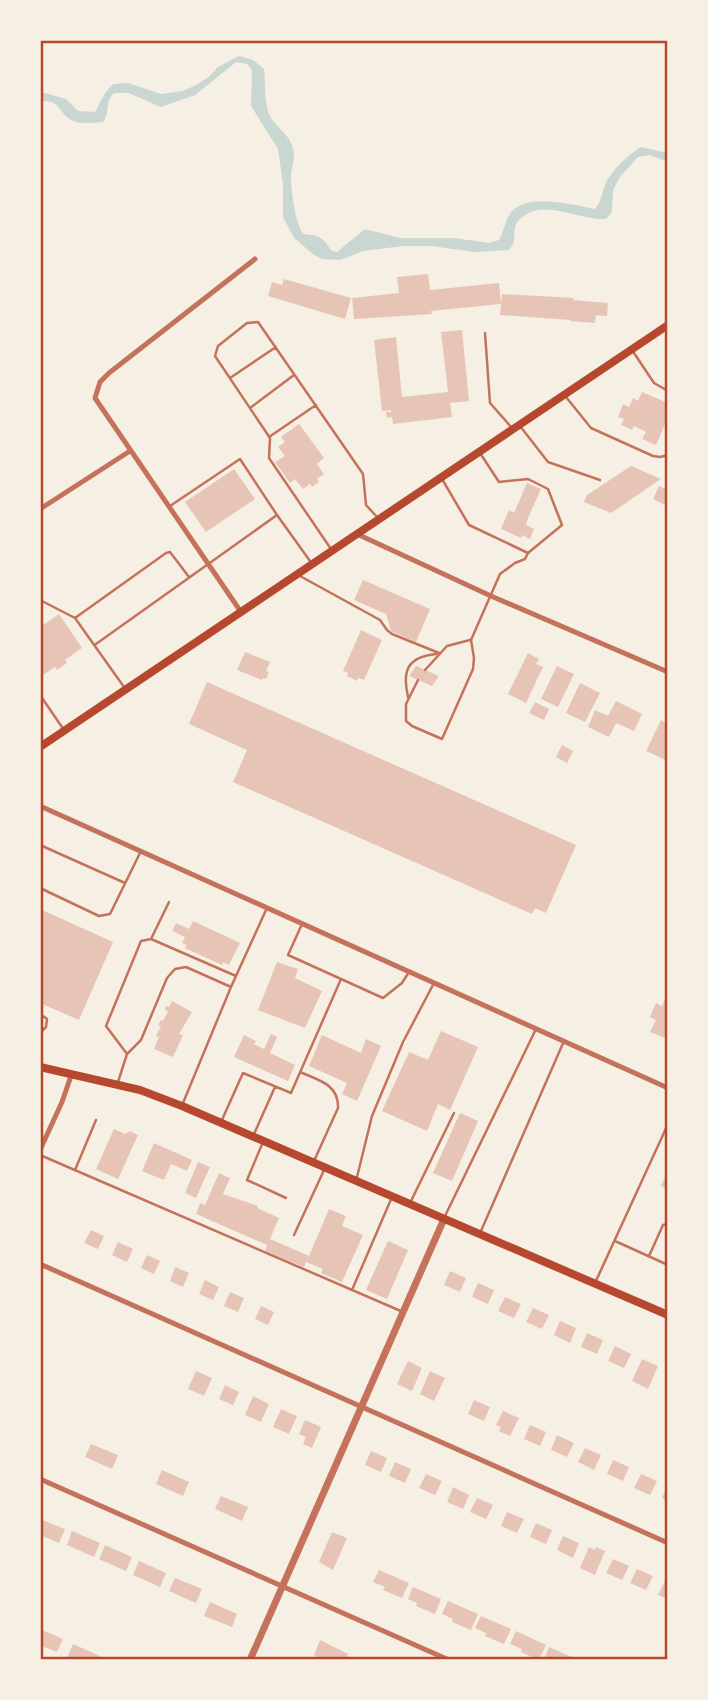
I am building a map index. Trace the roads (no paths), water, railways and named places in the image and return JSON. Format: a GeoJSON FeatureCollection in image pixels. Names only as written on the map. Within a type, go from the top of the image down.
{"type":"FeatureCollection","features":[{"type":"Feature","properties":{"kind":"main road"},"geometry":{"type":"LineString","coordinates":[[40,747],[517,429],[668,325]]}},
{"type":"Feature","properties":{"kind":"main road"},"geometry":{"type":"LineString","coordinates":[[40,1067],[117,1084],[182,1106],[668,1315]]}},
{"type":"Feature","properties":{"kind":"street"},"geometry":{"type":"LineString","coordinates":[[242,611],[95,398],[100,382],[254,260]]}},
{"type":"Feature","properties":{"kind":"street"},"geometry":{"type":"LineString","coordinates":[[40,509],[130,451]]}},
{"type":"Feature","properties":{"kind":"street"},"geometry":{"type":"LineString","coordinates":[[357,534],[491,596],[668,672]]}},
{"type":"Feature","properties":{"kind":"street"},"geometry":{"type":"LineString","coordinates":[[40,806],[668,1088]]}},
{"type":"Feature","properties":{"kind":"street"},"geometry":{"type":"LineString","coordinates":[[40,1152],[72,1073]]}},
{"type":"Feature","properties":{"kind":"street"},"geometry":{"type":"LineString","coordinates":[[250,1660],[444,1219]]}},
{"type":"Feature","properties":{"kind":"street"},"geometry":{"type":"LineString","coordinates":[[40,1264],[668,1543]]}},
{"type":"Feature","properties":{"kind":"street"},"geometry":{"type":"LineString","coordinates":[[40,1479],[449,1660]]}},
{"type":"Feature","properties":{"kind":"lane"},"geometry":{"type":"LineString","coordinates":[[332,551],[270,458],[269,438],[215,356],[218,346],[247,323],[258,322],[363,474],[366,505],[379,519]]}},
{"type":"Feature","properties":{"kind":"lane"},"geometry":{"type":"LineString","coordinates":[[485,333],[490,403],[548,462],[600,480]]}},
{"type":"Feature","properties":{"kind":"lane"},"geometry":{"type":"LineString","coordinates":[[230,378],[275,347]]}},
{"type":"Feature","properties":{"kind":"lane"},"geometry":{"type":"LineString","coordinates":[[632,350],[654,383],[668,391]]}},
{"type":"Feature","properties":{"kind":"lane"},"geometry":{"type":"LineString","coordinates":[[250,408],[295,374]]}},
{"type":"Feature","properties":{"kind":"lane"},"geometry":{"type":"LineString","coordinates":[[565,396],[590,428],[653,456],[668,455]]}},
{"type":"Feature","properties":{"kind":"lane"},"geometry":{"type":"LineString","coordinates":[[269,438],[316,405]]}},
{"type":"Feature","properties":{"kind":"lane"},"geometry":{"type":"LineString","coordinates":[[418,680],[408,699],[404,714],[406,721],[442,739],[473,668],[471,640],[500,574],[525,559],[528,553],[562,525],[548,489],[528,479],[499,482],[480,453]]}},
{"type":"Feature","properties":{"kind":"lane"},"geometry":{"type":"LineString","coordinates":[[169,507],[240,459],[312,564]]}},
{"type":"Feature","properties":{"kind":"lane"},"geometry":{"type":"LineString","coordinates":[[441,478],[469,525],[528,553]]}},
{"type":"Feature","properties":{"kind":"lane"},"geometry":{"type":"LineString","coordinates":[[96,644],[277,514]]}},
{"type":"Feature","properties":{"kind":"lane"},"geometry":{"type":"LineString","coordinates":[[75,618],[166,553],[173,555],[189,578]]}},
{"type":"Feature","properties":{"kind":"lane"},"geometry":{"type":"LineString","coordinates":[[297,574],[380,620],[392,634],[439,653]]}},
{"type":"Feature","properties":{"kind":"lane"},"geometry":{"type":"LineString","coordinates":[[40,600],[75,618],[126,689]]}},
{"type":"Feature","properties":{"kind":"lane"},"geometry":{"type":"LineString","coordinates":[[425,670],[447,646],[471,640]]}},
{"type":"Feature","properties":{"kind":"lane"},"geometry":{"type":"LineString","coordinates":[[408,699],[404,679],[415,659],[439,653]]}},
{"type":"Feature","properties":{"kind":"lane"},"geometry":{"type":"LineString","coordinates":[[40,695],[64,731]]}},
{"type":"Feature","properties":{"kind":"lane"},"geometry":{"type":"LineString","coordinates":[[40,845],[125,883]]}},
{"type":"Feature","properties":{"kind":"lane"},"geometry":{"type":"LineString","coordinates":[[40,888],[99,916],[106,916],[110,914],[141,851]]}},
{"type":"Feature","properties":{"kind":"lane"},"geometry":{"type":"LineString","coordinates":[[151,939],[169,902]]}},
{"type":"Feature","properties":{"kind":"lane"},"geometry":{"type":"LineString","coordinates":[[182,1106],[267,908]]}},
{"type":"Feature","properties":{"kind":"lane"},"geometry":{"type":"LineString","coordinates":[[302,924],[288,955],[383,998],[402,983],[410,972]]}},
{"type":"Feature","properties":{"kind":"lane"},"geometry":{"type":"LineString","coordinates":[[127,1054],[106,1026],[141,941],[151,939],[236,976]]}},
{"type":"Feature","properties":{"kind":"lane"},"geometry":{"type":"LineString","coordinates":[[117,1084],[127,1054],[135,1049],[141,1040],[167,978],[175,969],[186,967],[231,987]]}},
{"type":"Feature","properties":{"kind":"lane"},"geometry":{"type":"LineString","coordinates":[[220,1123],[243,1073],[291,1093],[341,979]]}},
{"type":"Feature","properties":{"kind":"lane"},"geometry":{"type":"LineString","coordinates":[[356,1182],[372,1116],[403,1042],[435,983]]}},
{"type":"Feature","properties":{"kind":"lane"},"geometry":{"type":"LineString","coordinates":[[40,1014],[47,1019],[46,1027],[40,1033]]}},
{"type":"Feature","properties":{"kind":"lane"},"geometry":{"type":"LineString","coordinates":[[444,1219],[536,1029]]}},
{"type":"Feature","properties":{"kind":"lane"},"geometry":{"type":"LineString","coordinates":[[480,1235],[564,1041]]}},
{"type":"Feature","properties":{"kind":"lane"},"geometry":{"type":"LineString","coordinates":[[300,1072],[328,1084],[334,1089],[338,1100],[338,1108],[314,1164]]}},
{"type":"Feature","properties":{"kind":"lane"},"geometry":{"type":"LineString","coordinates":[[253,1137],[275,1087]]}},
{"type":"Feature","properties":{"kind":"lane"},"geometry":{"type":"LineString","coordinates":[[410,1205],[454,1113]]}},
{"type":"Feature","properties":{"kind":"lane"},"geometry":{"type":"LineString","coordinates":[[75,1170],[96,1120]]}},
{"type":"Feature","properties":{"kind":"lane"},"geometry":{"type":"LineString","coordinates":[[595,1284],[668,1124]]}},
{"type":"Feature","properties":{"kind":"lane"},"geometry":{"type":"LineString","coordinates":[[263,1142],[247,1180],[286,1198]]}},
{"type":"Feature","properties":{"kind":"lane"},"geometry":{"type":"LineString","coordinates":[[40,1152],[75,1170],[403,1312]]}},
{"type":"Feature","properties":{"kind":"lane"},"geometry":{"type":"LineString","coordinates":[[294,1235],[325,1168]]}},
{"type":"Feature","properties":{"kind":"lane"},"geometry":{"type":"LineString","coordinates":[[352,1290],[392,1197]]}},
{"type":"Feature","properties":{"kind":"lane"},"geometry":{"type":"LineString","coordinates":[[649,1256],[663,1225],[668,1224]]}},
{"type":"Feature","properties":{"kind":"lane"},"geometry":{"type":"LineString","coordinates":[[615,1241],[668,1265]]}}]}
